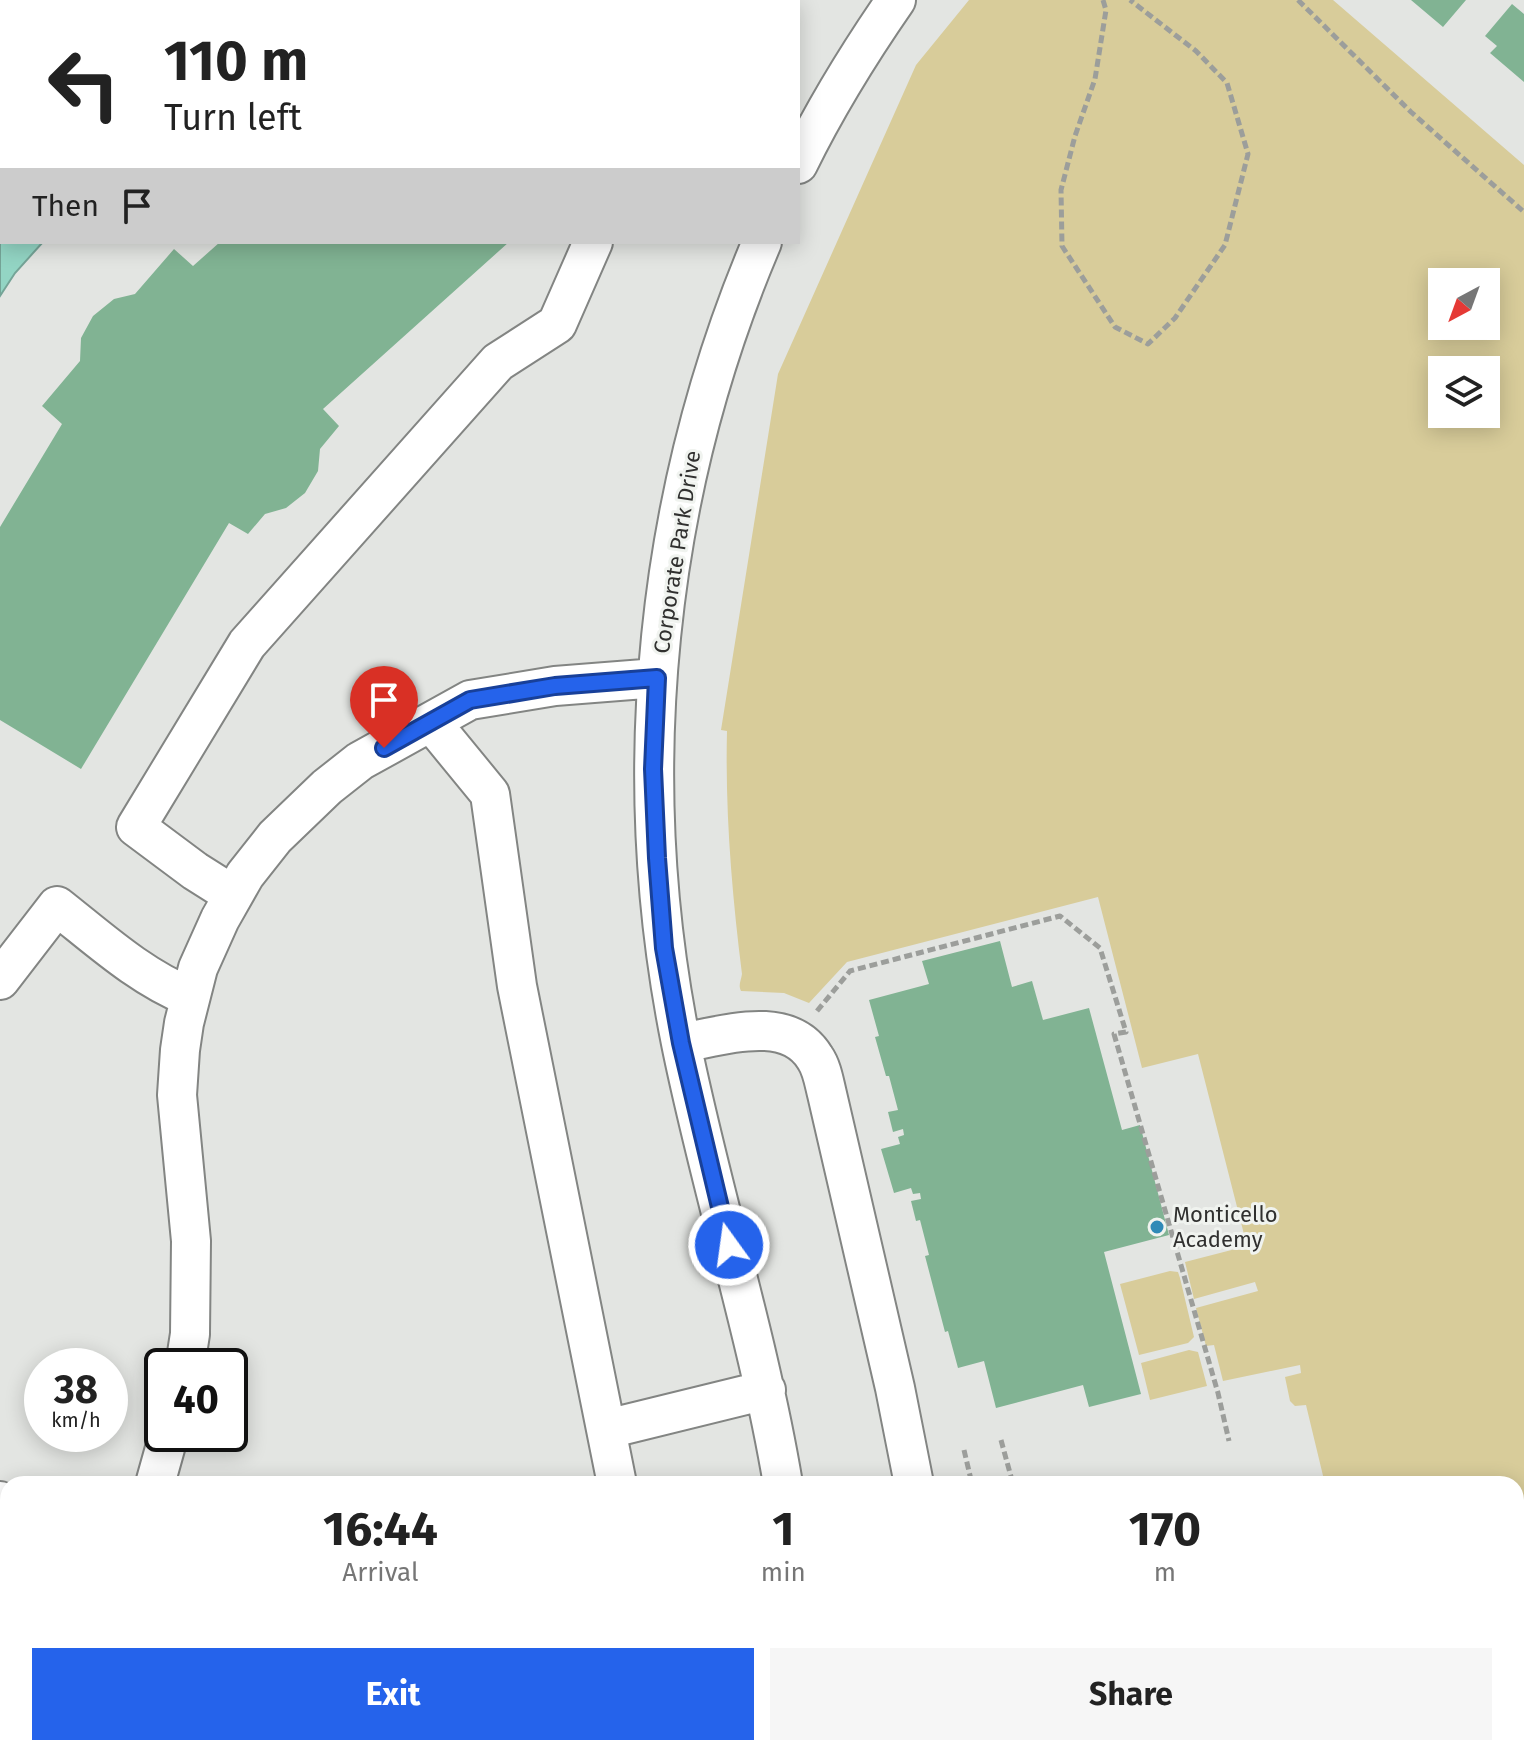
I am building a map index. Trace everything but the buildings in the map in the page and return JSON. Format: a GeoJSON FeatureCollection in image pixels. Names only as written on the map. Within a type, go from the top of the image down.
{"type":"FeatureCollection","features":[{"type":"Feature","properties":{"kind":"street"},"geometry":{"type":"LineString","coordinates":[[800,160],[835,96],[896,0]]}},
{"type":"Feature","properties":{"kind":"street"},"geometry":{"type":"LineString","coordinates":[[233,895],[136,827],[247,644],[498,362],[557,324],[592,244]]}},
{"type":"Feature","properties":{"kind":"street","name":"Corporate Park Drive"},"geometry":{"type":"LineString","coordinates":[[761,244],[723,344],[686,475],[664,610],[653,769],[664,948],[681,1043],[766,1390],[782,1476]]}},
{"type":"Feature","properties":{"kind":"street"},"geometry":{"type":"LineString","coordinates":[[188,1348],[191,1241],[177,1095],[180,1050],[190,997],[208,944],[245,875],[275,837],[327,787],[360,761],[470,700],[555,686],[657,678]]}},
{"type":"Feature","properties":{"kind":"street"},"geometry":{"type":"LineString","coordinates":[[431,722],[490,794],[517,986],[616,1476]]}},
{"type":"Feature","properties":{"kind":"street"},"geometry":{"type":"LineString","coordinates":[[0,980],[57,906],[150,978],[190,997]]}},
{"type":"Feature","properties":{"kind":"street"},"geometry":{"type":"LineString","coordinates":[[681,1043],[768,1030],[798,1039],[817,1061],[895,1388],[912,1476]]}},
{"type":"Feature","properties":{"kind":"street"},"geometry":{"type":"LineString","coordinates":[[607,1429],[766,1390]]}},
{"type":"Feature","properties":{"kind":"street"},"geometry":{"type":"LineString","coordinates":[[157,1476],[164,1452]]}},
{"type":"Feature","properties":{"kind":"path"},"geometry":{"type":"LineString","coordinates":[[1103,0],[1106,10],[1095,79],[1075,136],[1061,190],[1062,246],[1115,327],[1148,344],[1175,318],[1225,245],[1248,154],[1227,83],[1196,51],[1130,0]]}},
{"type":"Feature","properties":{"kind":"path"},"geometry":{"type":"LineString","coordinates":[[1298,0],[1411,112],[1524,212]]}},
{"type":"Feature","properties":{"kind":"path"},"geometry":{"type":"LineString","coordinates":[[814,1015],[850,971],[1060,916],[1100,948],[1126,1032],[1114,1034],[1218,1393],[1229,1441]]}},
{"type":"Feature","properties":{"kind":"path"},"geometry":{"type":"LineString","coordinates":[[1001,1440],[1011,1476]]}},
{"type":"Feature","properties":{"kind":"path"},"geometry":{"type":"LineString","coordinates":[[964,1450],[970,1476]]}},
{"type":"Feature","properties":{"kind":"shaded area"},"geometry":{"type":"Polygon","coordinates":[[[969,0],[1333,0],[1524,165],[1524,1476],[1323,1476],[1306,1405],[1295,1406],[1290,1401],[1285,1377],[1301,1373],[1300,1365],[1223,1381],[1214,1345],[1206,1346],[1196,1308],[1258,1291],[1255,1282],[1194,1299],[1185,1262],[1247,1246],[1198,1054],[1142,1068],[1098,897],[847,962],[809,1003],[784,993],[741,991],[728,823],[727,731],[721,730],[778,374],[916,65],[969,0]]]}},
{"type":"Feature","properties":{"kind":"shaded area"},"geometry":{"type":"Polygon","coordinates":[[[0,244],[41,244],[15,273],[0,296],[0,244]]]}},
{"type":"Feature","properties":{"kind":"shaded area"},"geometry":{"type":"Polygon","coordinates":[[[1170,1271],[1178,1272],[1194,1337],[1188,1343],[1139,1355],[1120,1284],[1170,1271]]]}},
{"type":"Feature","properties":{"kind":"shaded area"},"geometry":{"type":"Polygon","coordinates":[[[1189,1350],[1198,1352],[1207,1386],[1150,1400],[1141,1363],[1189,1350]]]}},
{"type":"Feature","properties":{"kind":"place","name":"Monticello Academy"},"geometry":{"type":"Point","coordinates":[1157,1227]}},
{"type":"Feature","properties":{"kind":"route"},"geometry":{"type":"LineString","coordinates":[[384,748],[470,700],[555,686],[657,678],[653,769],[664,948],[681,1043],[729,1245]]}}]}
